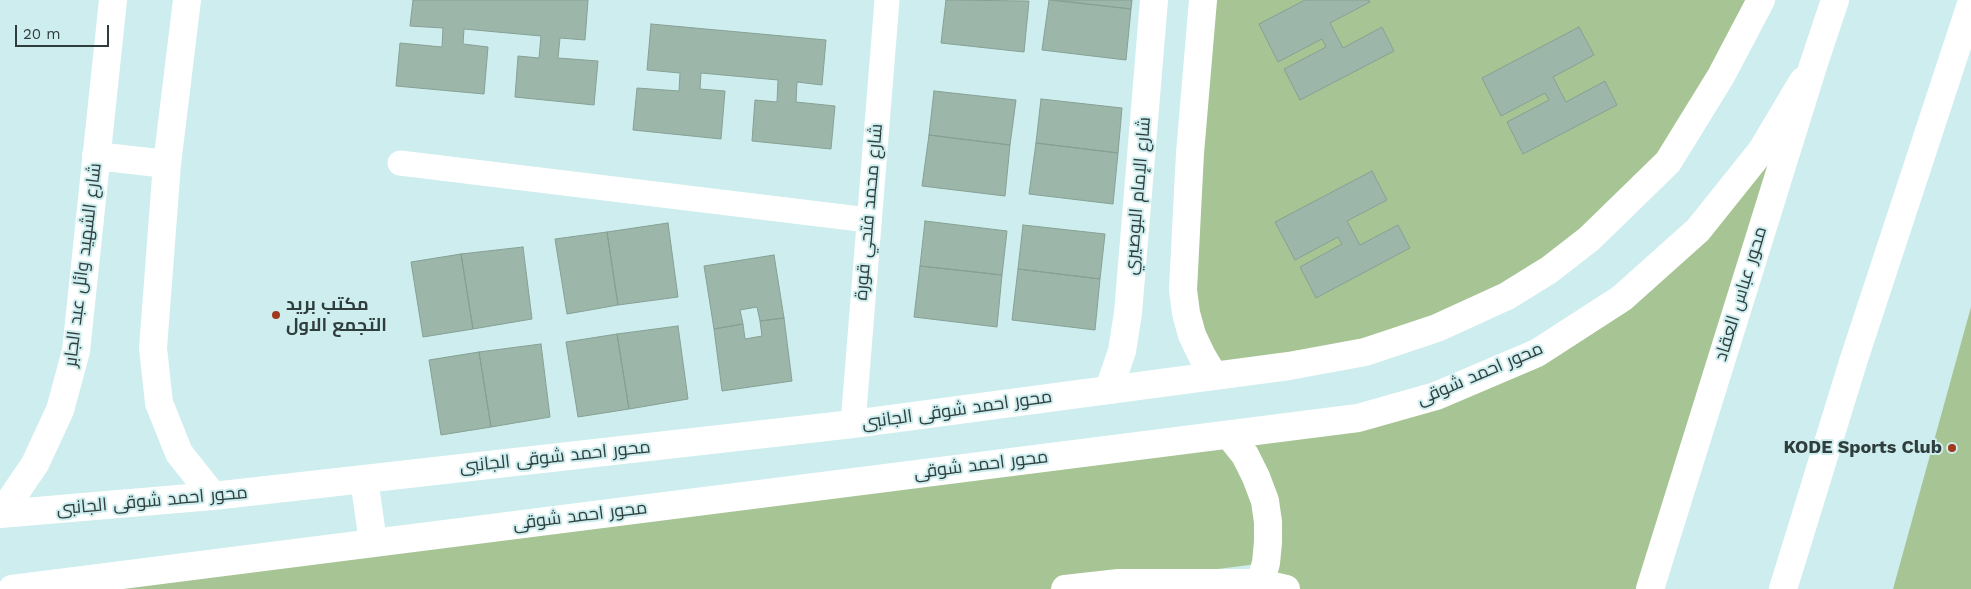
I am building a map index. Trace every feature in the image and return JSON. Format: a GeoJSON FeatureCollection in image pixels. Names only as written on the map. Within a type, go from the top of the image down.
{"type":"FeatureCollection","features":[{"type":"Feature","properties":{"kind":"street","name":"شارع الشهيد وائل عبد الجابر"},"geometry":{"type":"LineString","coordinates":[[0,514],[35,464],[60,410],[76,351],[113,0]]}},
{"type":"Feature","properties":{"kind":"street"},"geometry":{"type":"LineString","coordinates":[[186,0],[167,164],[153,348],[159,403],[179,453],[213,496]]}},
{"type":"Feature","properties":{"kind":"street","name":"شارع محمد فتحي قورة"},"geometry":{"type":"LineString","coordinates":[[852,424],[887,0]]}},
{"type":"Feature","properties":{"kind":"street","name":"شارع الإمام البوصيري"},"geometry":{"type":"LineString","coordinates":[[1108,390],[1122,351],[1128,313],[1154,0]]}},
{"type":"Feature","properties":{"kind":"street"},"geometry":{"type":"LineString","coordinates":[[1204,0],[1190,153],[1183,290],[1186,313],[1192,335],[1214,376]]}},
{"type":"Feature","properties":{"kind":"street","name":"محور احمد شوقى الجانبى"},"geometry":{"type":"LineString","coordinates":[[0,514],[213,496],[852,424],[1289,366],[1364,352],[1437,328],[1507,296],[1549,270],[1589,239],[1668,162],[1721,76],[1761,0]]}},
{"type":"Feature","properties":{"kind":"street","name":"محور عباس العقاد"},"geometry":{"type":"LineString","coordinates":[[1650,589],[1835,0]]}},
{"type":"Feature","properties":{"kind":"street"},"geometry":{"type":"LineString","coordinates":[[1783,589],[1854,359],[1971,4]]}},
{"type":"Feature","properties":{"kind":"street","name":"محور احمد شوقى"},"geometry":{"type":"LineString","coordinates":[[12,589],[1358,418],[1436,396],[1537,353],[1622,298],[1698,230],[1762,150],[1814,63]]}},
{"type":"Feature","properties":{"kind":"street"},"geometry":{"type":"LineString","coordinates":[[96,156],[167,164]]}},
{"type":"Feature","properties":{"kind":"street"},"geometry":{"type":"LineString","coordinates":[[400,163],[868,220]]}},
{"type":"Feature","properties":{"kind":"street"},"geometry":{"type":"LineString","coordinates":[[1230,435],[1245,455],[1265,501],[1268,542],[1266,563],[1260,583]]}},
{"type":"Feature","properties":{"kind":"street"},"geometry":{"type":"LineString","coordinates":[[364,479],[373,542]]}},
{"type":"Feature","properties":{"kind":"street"},"geometry":{"type":"LineString","coordinates":[[1065,589],[1119,583],[1260,583],[1286,589]]}},
{"type":"Feature","properties":{"kind":"green space"},"geometry":{"type":"Polygon","coordinates":[[[1203,0],[1761,0],[1626,204],[1437,328],[1214,376],[1192,335],[1203,0]]]}},
{"type":"Feature","properties":{"kind":"green space"},"geometry":{"type":"Polygon","coordinates":[[[1814,63],[1650,589],[1101,589],[1260,583],[1265,563],[1061,589],[15,589],[1358,418],[1537,353],[1698,230],[1814,63]]]}},
{"type":"Feature","properties":{"kind":"green space","name":"KODE Sports Club"},"geometry":{"type":"Polygon","coordinates":[[[1971,307],[1971,589],[1893,589],[1971,307]]]}},
{"type":"Feature","properties":{"kind":"building"},"geometry":{"type":"Polygon","coordinates":[[[413,0],[588,0],[585,40],[560,38],[558,58],[598,61],[594,105],[515,97],[518,56],[539,58],[541,36],[464,29],[463,44],[488,47],[484,94],[396,86],[400,43],[442,47],[443,28],[410,26],[413,0]]]}},
{"type":"Feature","properties":{"kind":"building"},"geometry":{"type":"Polygon","coordinates":[[[946,0],[1029,1],[1024,52],[941,43],[946,0]]]}},
{"type":"Feature","properties":{"kind":"building"},"geometry":{"type":"Polygon","coordinates":[[[1049,0],[1131,9],[1126,60],[1042,50],[1049,0]]]}},
{"type":"Feature","properties":{"kind":"building"},"geometry":{"type":"Polygon","coordinates":[[[1055,0],[1132,0],[1131,9],[1055,0]]]}},
{"type":"Feature","properties":{"kind":"building"},"geometry":{"type":"Polygon","coordinates":[[[1305,0],[1369,0],[1370,2],[1330,23],[1343,48],[1382,27],[1394,51],[1300,100],[1284,69],[1326,47],[1322,39],[1278,62],[1259,24],[1305,0]]]}},
{"type":"Feature","properties":{"kind":"building"},"geometry":{"type":"Polygon","coordinates":[[[651,24],[826,40],[822,85],[797,82],[796,102],[835,106],[831,149],[752,141],[755,100],[777,102],[778,80],[701,73],[700,89],[725,91],[721,139],[633,130],[637,88],[679,91],[680,73],[647,70],[651,24]]]}},
{"type":"Feature","properties":{"kind":"building"},"geometry":{"type":"Polygon","coordinates":[[[1579,27],[1594,55],[1553,77],[1566,102],[1605,81],[1617,105],[1523,154],[1507,122],[1549,100],[1545,93],[1501,116],[1482,78],[1579,27]]]}},
{"type":"Feature","properties":{"kind":"building"},"geometry":{"type":"Polygon","coordinates":[[[934,91],[1016,100],[1010,145],[929,135],[934,91]]]}},
{"type":"Feature","properties":{"kind":"building"},"geometry":{"type":"Polygon","coordinates":[[[1041,99],[1122,108],[1118,153],[1036,143],[1041,99]]]}},
{"type":"Feature","properties":{"kind":"building"},"geometry":{"type":"Polygon","coordinates":[[[929,135],[1010,145],[1005,196],[922,186],[929,135]]]}},
{"type":"Feature","properties":{"kind":"building"},"geometry":{"type":"Polygon","coordinates":[[[1036,143],[1118,153],[1113,204],[1029,194],[1036,143]]]}},
{"type":"Feature","properties":{"kind":"building"},"geometry":{"type":"Polygon","coordinates":[[[1372,171],[1387,200],[1347,221],[1360,245],[1398,225],[1410,248],[1316,298],[1300,267],[1342,244],[1338,237],[1295,260],[1275,222],[1372,171]]]}},
{"type":"Feature","properties":{"kind":"building"},"geometry":{"type":"Polygon","coordinates":[[[925,221],[1007,231],[1002,275],[920,266],[925,221]]]}},
{"type":"Feature","properties":{"kind":"building"},"geometry":{"type":"Polygon","coordinates":[[[668,223],[678,297],[618,305],[607,232],[668,223]]]}},
{"type":"Feature","properties":{"kind":"building"},"geometry":{"type":"Polygon","coordinates":[[[1023,225],[1105,234],[1100,279],[1018,269],[1023,225]]]}},
{"type":"Feature","properties":{"kind":"building"},"geometry":{"type":"Polygon","coordinates":[[[607,232],[618,305],[567,314],[555,239],[607,232]]]}},
{"type":"Feature","properties":{"kind":"building"},"geometry":{"type":"Polygon","coordinates":[[[523,247],[532,319],[473,329],[461,254],[523,247]]]}},
{"type":"Feature","properties":{"kind":"building"},"geometry":{"type":"Polygon","coordinates":[[[461,254],[473,329],[423,337],[411,262],[461,254]]]}},
{"type":"Feature","properties":{"kind":"building"},"geometry":{"type":"Polygon","coordinates":[[[774,255],[784,318],[760,321],[757,307],[740,310],[743,324],[714,329],[704,266],[774,255]]]}},
{"type":"Feature","properties":{"kind":"building"},"geometry":{"type":"Polygon","coordinates":[[[920,266],[1002,275],[997,327],[914,317],[920,266]]]}},
{"type":"Feature","properties":{"kind":"building"},"geometry":{"type":"Polygon","coordinates":[[[1018,269],[1100,279],[1095,330],[1012,320],[1018,269]]]}},
{"type":"Feature","properties":{"kind":"building"},"geometry":{"type":"Polygon","coordinates":[[[784,318],[792,381],[722,391],[714,329],[743,324],[745,339],[762,336],[760,321],[784,318]]]}},
{"type":"Feature","properties":{"kind":"building"},"geometry":{"type":"Polygon","coordinates":[[[678,326],[688,399],[629,409],[617,334],[678,326]]]}},
{"type":"Feature","properties":{"kind":"building"},"geometry":{"type":"Polygon","coordinates":[[[617,334],[629,409],[578,417],[566,342],[617,334]]]}},
{"type":"Feature","properties":{"kind":"building"},"geometry":{"type":"Polygon","coordinates":[[[541,344],[550,417],[491,427],[479,352],[541,344]]]}},
{"type":"Feature","properties":{"kind":"building"},"geometry":{"type":"Polygon","coordinates":[[[479,352],[491,427],[441,435],[429,360],[479,352]]]}},
{"type":"Feature","properties":{"kind":"place","name":"مكتب بريد التجمع الاول"},"geometry":{"type":"Point","coordinates":[276,315]}},
{"type":"Feature","properties":{"kind":"place","name":"KODE Sports Club"},"geometry":{"type":"Point","coordinates":[1952,448]}}]}
